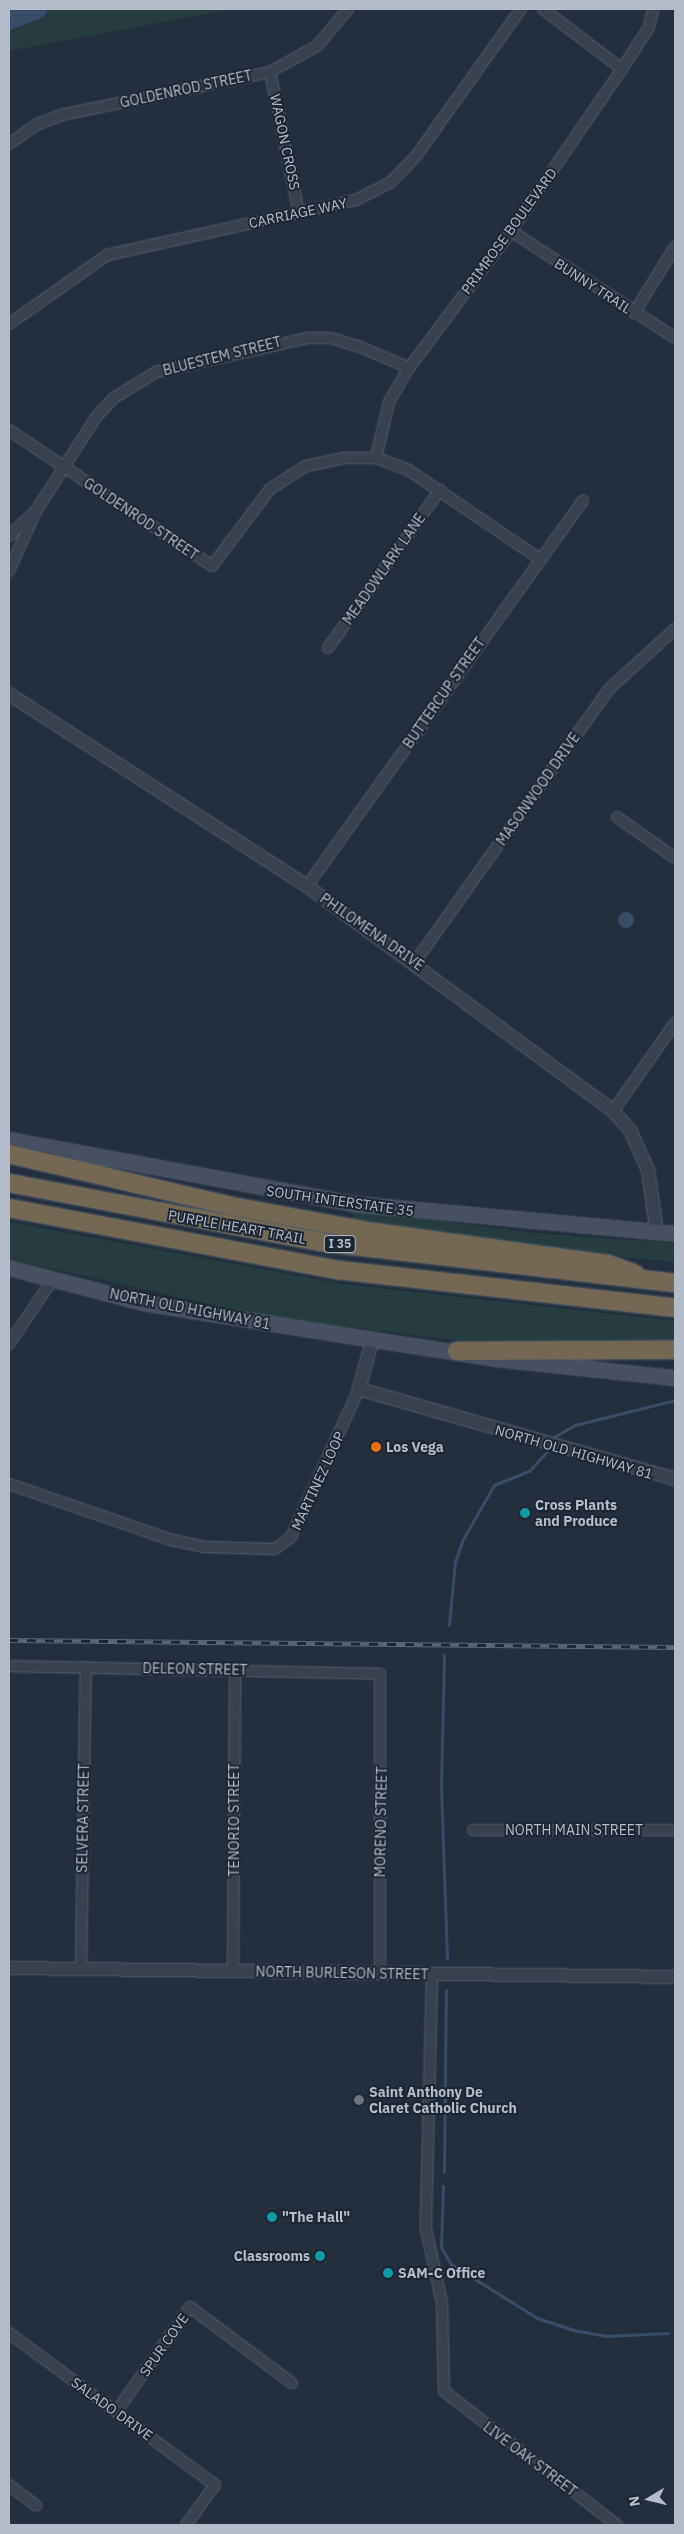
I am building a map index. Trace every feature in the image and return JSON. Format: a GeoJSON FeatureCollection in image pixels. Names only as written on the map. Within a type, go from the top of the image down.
{"type":"FeatureCollection","features":[{"type":"Feature","properties":{"kind":"highway"},"geometry":{"type":"LineString","coordinates":[[9,1154],[231,1206],[373,1232],[608,1264],[656,1282]]}},
{"type":"Feature","properties":{"kind":"highway","name":"PURPLE HEART TRAIL"},"geometry":{"type":"LineString","coordinates":[[9,1183],[320,1242],[675,1283]]}},
{"type":"Feature","properties":{"kind":"highway","name":"PURPLE HEART TRAIL"},"geometry":{"type":"LineString","coordinates":[[9,1208],[338,1270],[675,1308]]}},
{"type":"Feature","properties":{"kind":"highway"},"geometry":{"type":"LineString","coordinates":[[457,1351],[675,1350]]}},
{"type":"Feature","properties":{"kind":"main road","name":"SOUTH INTERSTATE 35"},"geometry":{"type":"LineString","coordinates":[[9,1140],[353,1204],[675,1234]]}},
{"type":"Feature","properties":{"kind":"main road","name":"NORTH OLD HIGHWAY 81"},"geometry":{"type":"LineString","coordinates":[[9,1268],[143,1303],[372,1341]]}},
{"type":"Feature","properties":{"kind":"main road"},"geometry":{"type":"LineString","coordinates":[[372,1341],[675,1378]]}},
{"type":"Feature","properties":{"kind":"street","name":"GOLDENROD STREET"},"geometry":{"type":"LineString","coordinates":[[9,144],[38,124],[61,115],[270,72],[317,46],[348,9]]}},
{"type":"Feature","properties":{"kind":"street","name":"CARRIAGE WAY"},"geometry":{"type":"LineString","coordinates":[[9,324],[107,255],[356,200],[391,182],[416,156],[521,9]]}},
{"type":"Feature","properties":{"kind":"street"},"geometry":{"type":"LineString","coordinates":[[543,9],[622,69]]}},
{"type":"Feature","properties":{"kind":"street","name":"PRIMROSE BOULEVARD"},"geometry":{"type":"LineString","coordinates":[[376,458],[389,402],[409,368],[511,231],[622,69],[649,27],[653,9]]}},
{"type":"Feature","properties":{"kind":"street","name":"WAGON CROSS"},"geometry":{"type":"LineString","coordinates":[[270,72],[299,213]]}},
{"type":"Feature","properties":{"kind":"street","name":"BUNNY TRAIL"},"geometry":{"type":"LineString","coordinates":[[511,231],[675,338]]}},
{"type":"Feature","properties":{"kind":"street"},"geometry":{"type":"LineString","coordinates":[[634,313],[675,247]]}},
{"type":"Feature","properties":{"kind":"street","name":"BLUESTEM STREET"},"geometry":{"type":"LineString","coordinates":[[9,571],[36,512],[64,468],[110,402],[137,382],[174,365],[286,340],[331,338],[409,368]]}},
{"type":"Feature","properties":{"kind":"street","name":"GOLDENROD STREET"},"geometry":{"type":"LineString","coordinates":[[9,430],[212,566],[255,504],[288,474],[325,461],[376,458],[407,469],[540,559]]}},
{"type":"Feature","properties":{"kind":"street","name":"MEADOWLARK LANE"},"geometry":{"type":"LineString","coordinates":[[328,648],[440,490]]}},
{"type":"Feature","properties":{"kind":"street","name":"BUTTERCUP STREET"},"geometry":{"type":"LineString","coordinates":[[307,886],[583,501]]}},
{"type":"Feature","properties":{"kind":"street","name":"BLUESTEM STREET"},"geometry":{"type":"LineString","coordinates":[[9,536],[36,512]]}},
{"type":"Feature","properties":{"kind":"street","name":"MASONWOOD DRIVE"},"geometry":{"type":"LineString","coordinates":[[415,962],[609,689],[675,629]]}},
{"type":"Feature","properties":{"kind":"street","name":"PHILOMENA DRIVE"},"geometry":{"type":"LineString","coordinates":[[9,694],[307,886],[415,962],[613,1111],[630,1130],[648,1170],[657,1233]]}},
{"type":"Feature","properties":{"kind":"street"},"geometry":{"type":"LineString","coordinates":[[617,817],[675,858]]}},
{"type":"Feature","properties":{"kind":"street"},"geometry":{"type":"LineString","coordinates":[[613,1111],[675,1023]]}},
{"type":"Feature","properties":{"kind":"street"},"geometry":{"type":"LineString","coordinates":[[9,1344],[53,1279]]}},
{"type":"Feature","properties":{"kind":"street","name":"MARTINEZ LOOP"},"geometry":{"type":"LineString","coordinates":[[9,1484],[172,1540],[204,1547],[275,1549],[292,1537],[359,1389],[372,1341]]}},
{"type":"Feature","properties":{"kind":"street","name":"NORTH OLD HIGHWAY 81"},"geometry":{"type":"LineString","coordinates":[[359,1389],[675,1479]]}},
{"type":"Feature","properties":{"kind":"street","name":"DELEON STREET"},"geometry":{"type":"LineString","coordinates":[[9,1666],[380,1674]]}},
{"type":"Feature","properties":{"kind":"street","name":"SELVERA STREET"},"geometry":{"type":"LineString","coordinates":[[81,1969],[86,1667]]}},
{"type":"Feature","properties":{"kind":"street","name":"TENORIO STREET"},"geometry":{"type":"LineString","coordinates":[[233,1970],[235,1670]]}},
{"type":"Feature","properties":{"kind":"street","name":"MORENO STREET"},"geometry":{"type":"LineString","coordinates":[[380,1674],[380,1972]]}},
{"type":"Feature","properties":{"kind":"street","name":"NORTH MAIN STREET"},"geometry":{"type":"LineString","coordinates":[[473,1830],[675,1830]]}},
{"type":"Feature","properties":{"kind":"street","name":"NORTH BURLESON STREET"},"geometry":{"type":"LineString","coordinates":[[9,1968],[675,1977]]}},
{"type":"Feature","properties":{"kind":"street","name":"LIVE OAK STREET"},"geometry":{"type":"LineString","coordinates":[[432,1974],[426,2229],[442,2303],[444,2391],[617,2525]]}},
{"type":"Feature","properties":{"kind":"street","name":"SPUR COVE"},"geometry":{"type":"LineString","coordinates":[[116,2412],[190,2307],[292,2383]]}},
{"type":"Feature","properties":{"kind":"street","name":"SALADO DRIVE"},"geometry":{"type":"LineString","coordinates":[[9,2333],[215,2485],[186,2525]]}},
{"type":"Feature","properties":{"kind":"street"},"geometry":{"type":"LineString","coordinates":[[9,2486],[36,2505]]}},
{"type":"Feature","properties":{"kind":"green space"},"geometry":{"type":"Polygon","coordinates":[[[9,9],[232,9],[9,51],[9,9]]]}},
{"type":"Feature","properties":{"kind":"green space"},"geometry":{"type":"Polygon","coordinates":[[[34,1152],[369,1212],[534,1233],[675,1243],[675,1262],[518,1246],[353,1221],[351,1211],[34,1152]]]}},
{"type":"Feature","properties":{"kind":"green space"},"geometry":{"type":"Polygon","coordinates":[[[9,1222],[342,1284],[675,1321],[675,1346],[496,1345],[273,1318],[9,1259],[9,1222]]]}},
{"type":"Feature","properties":{"kind":"water"},"geometry":{"type":"Polygon","coordinates":[[[623,912],[629,912],[634,917],[632,926],[623,928],[618,923],[618,917],[623,912]]]}},
{"type":"Feature","properties":{"kind":"waterway"},"geometry":{"type":"LineString","coordinates":[[9,21],[38,9]]}},
{"type":"Feature","properties":{"kind":"waterway"},"geometry":{"type":"LineString","coordinates":[[554,1437],[575,1425],[675,1400]]}},
{"type":"Feature","properties":{"kind":"waterway"},"geometry":{"type":"LineString","coordinates":[[449,1625],[455,1562],[463,1539],[494,1485],[529,1471],[547,1452]]}},
{"type":"Feature","properties":{"kind":"waterway"},"geometry":{"type":"LineString","coordinates":[[444,1655],[441,1787],[447,1959]]}},
{"type":"Feature","properties":{"kind":"waterway"},"geometry":{"type":"LineString","coordinates":[[444,2172],[446,1990]]}},
{"type":"Feature","properties":{"kind":"waterway"},"geometry":{"type":"LineString","coordinates":[[443,2186],[441,2247],[451,2264],[537,2318],[573,2330],[606,2336],[668,2333]]}},
{"type":"Feature","properties":{"kind":"railway"},"geometry":{"type":"LineString","coordinates":[[9,1640],[675,1647]]}},
{"type":"Feature","properties":{"kind":"place","name":"Los Vega"},"geometry":{"type":"Point","coordinates":[376,1447]}},
{"type":"Feature","properties":{"kind":"place","name":"Cross Plants and Produce"},"geometry":{"type":"Point","coordinates":[525,1513]}},
{"type":"Feature","properties":{"kind":"place","name":"Saint Anthony De Claret Catholic Church"},"geometry":{"type":"Point","coordinates":[359,2100]}},
{"type":"Feature","properties":{"kind":"place","name":"\"The Hall\""},"geometry":{"type":"Point","coordinates":[272,2217]}},
{"type":"Feature","properties":{"kind":"place","name":"Classrooms"},"geometry":{"type":"Point","coordinates":[320,2256]}},
{"type":"Feature","properties":{"kind":"place","name":"SAM-C Office"},"geometry":{"type":"Point","coordinates":[388,2273]}}]}
